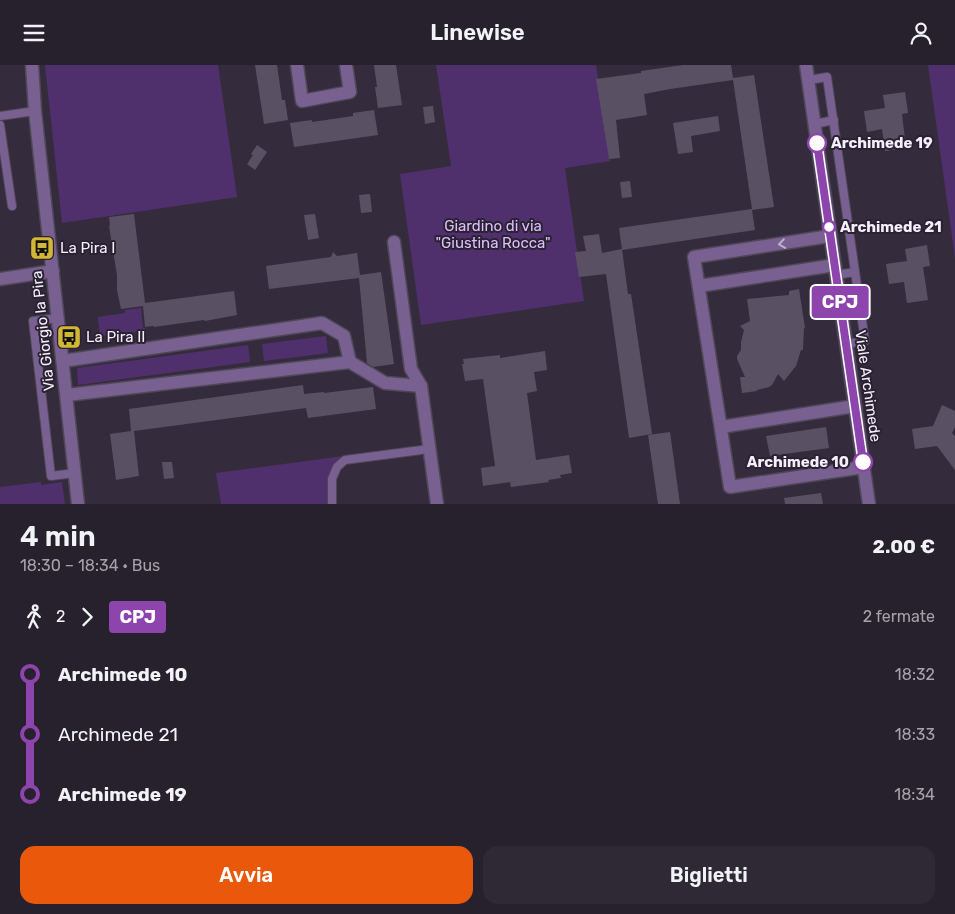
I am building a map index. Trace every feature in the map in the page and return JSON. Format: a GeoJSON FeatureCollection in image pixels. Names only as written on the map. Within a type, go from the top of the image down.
{"type":"FeatureCollection","features":[{"type":"Feature","properties":{"kind":"street","name":"Via Giorgio la Pira"},"geometry":{"type":"LineString","coordinates":[[32,65],[35,111],[78,504]]}},
{"type":"Feature","properties":{"kind":"street"},"geometry":{"type":"LineString","coordinates":[[297,65],[302,101],[350,92],[346,65]]}},
{"type":"Feature","properties":{"kind":"street","name":"Viale Archimede"},"geometry":{"type":"LineString","coordinates":[[806,65],[869,504]]}},
{"type":"Feature","properties":{"kind":"street"},"geometry":{"type":"LineString","coordinates":[[830,236],[694,257],[730,487],[864,467]]}},
{"type":"Feature","properties":{"kind":"street"},"geometry":{"type":"LineString","coordinates":[[394,242],[411,369],[421,386],[437,504]]}},
{"type":"Feature","properties":{"kind":"street"},"geometry":{"type":"LineString","coordinates":[[699,286],[836,270]]}},
{"type":"Feature","properties":{"kind":"street"},"geometry":{"type":"LineString","coordinates":[[0,279],[53,271]]}},
{"type":"Feature","properties":{"kind":"street"},"geometry":{"type":"LineString","coordinates":[[63,361],[322,323],[344,336],[350,362]]}},
{"type":"Feature","properties":{"kind":"street"},"geometry":{"type":"LineString","coordinates":[[66,395],[350,362],[386,383],[421,386]]}},
{"type":"Feature","properties":{"kind":"street"},"geometry":{"type":"LineString","coordinates":[[721,427],[855,406]]}},
{"type":"Feature","properties":{"kind":"lane"},"geometry":{"type":"LineString","coordinates":[[809,80],[827,77],[834,120],[865,341],[846,343]]}},
{"type":"Feature","properties":{"kind":"lane"},"geometry":{"type":"LineString","coordinates":[[0,116],[35,111]]}},
{"type":"Feature","properties":{"kind":"lane"},"geometry":{"type":"LineString","coordinates":[[815,124],[834,120]]}},
{"type":"Feature","properties":{"kind":"lane"},"geometry":{"type":"LineString","coordinates":[[0,125],[12,206]]}},
{"type":"Feature","properties":{"kind":"lane"},"geometry":{"type":"LineString","coordinates":[[836,270],[855,272]]}},
{"type":"Feature","properties":{"kind":"lane"},"geometry":{"type":"LineString","coordinates":[[58,318],[33,321],[51,476],[75,473]]}},
{"type":"Feature","properties":{"kind":"lane"},"geometry":{"type":"LineString","coordinates":[[332,504],[332,479],[337,467],[345,461],[429,449]]}},
{"type":"Feature","properties":{"kind":"green space"},"geometry":{"type":"Polygon","coordinates":[[[45,65],[218,65],[237,197],[62,223],[45,65]]]}},
{"type":"Feature","properties":{"kind":"green space","name":"Giardino di via \"Giustina Rocca\""},"geometry":{"type":"Polygon","coordinates":[[[436,65],[596,65],[610,161],[565,168],[584,301],[421,325],[400,174],[451,166],[436,65]]]}},
{"type":"Feature","properties":{"kind":"green space"},"geometry":{"type":"Polygon","coordinates":[[[928,65],[955,65],[955,258],[928,65]]]}},
{"type":"Feature","properties":{"kind":"green space"},"geometry":{"type":"Polygon","coordinates":[[[141,308],[145,331],[100,336],[98,317],[125,313],[125,310],[141,308]]]}},
{"type":"Feature","properties":{"kind":"green space"},"geometry":{"type":"Polygon","coordinates":[[[326,336],[328,353],[264,361],[262,344],[326,336]]]}},
{"type":"Feature","properties":{"kind":"green space"},"geometry":{"type":"Polygon","coordinates":[[[248,345],[250,362],[78,385],[77,368],[248,345]]]}},
{"type":"Feature","properties":{"kind":"green space"},"geometry":{"type":"Polygon","coordinates":[[[344,456],[341,460],[329,504],[221,504],[216,473],[344,456]]]}},
{"type":"Feature","properties":{"kind":"green space"},"geometry":{"type":"Polygon","coordinates":[[[41,482],[41,485],[62,482],[65,504],[0,504],[0,487],[41,482]]]}},
{"type":"Feature","properties":{"kind":"building"},"geometry":{"type":"Polygon","coordinates":[[[255,65],[277,65],[282,100],[285,100],[288,120],[264,124],[255,65]]]}},
{"type":"Feature","properties":{"kind":"building"},"geometry":{"type":"Polygon","coordinates":[[[374,65],[396,65],[402,105],[378,108],[374,65]]]}},
{"type":"Feature","properties":{"kind":"building"},"geometry":{"type":"Polygon","coordinates":[[[683,65],[731,65],[733,78],[754,75],[774,207],[752,210],[755,230],[622,250],[619,228],[752,209],[733,80],[644,94],[647,115],[616,120],[620,158],[609,159],[596,79],[683,65]]]}},
{"type":"Feature","properties":{"kind":"building"},"geometry":{"type":"Polygon","coordinates":[[[905,92],[908,113],[902,114],[906,148],[885,151],[882,129],[867,132],[864,111],[885,108],[883,95],[905,92]]]}},
{"type":"Feature","properties":{"kind":"building"},"geometry":{"type":"Polygon","coordinates":[[[433,106],[435,122],[425,124],[423,107],[433,106]]]}},
{"type":"Feature","properties":{"kind":"building"},"geometry":{"type":"Polygon","coordinates":[[[374,110],[378,135],[294,147],[290,123],[353,116],[353,113],[374,110]]]}},
{"type":"Feature","properties":{"kind":"building"},"geometry":{"type":"Polygon","coordinates":[[[718,116],[720,131],[691,136],[693,152],[678,154],[673,123],[718,116]]]}},
{"type":"Feature","properties":{"kind":"building"},"geometry":{"type":"Polygon","coordinates":[[[257,145],[267,152],[255,170],[247,164],[257,145]]]}},
{"type":"Feature","properties":{"kind":"building"},"geometry":{"type":"Polygon","coordinates":[[[630,181],[632,197],[622,198],[620,182],[630,181]]]}},
{"type":"Feature","properties":{"kind":"building"},"geometry":{"type":"Polygon","coordinates":[[[370,194],[372,212],[361,213],[359,195],[370,194]]]}},
{"type":"Feature","properties":{"kind":"building"},"geometry":{"type":"Polygon","coordinates":[[[134,214],[145,303],[234,291],[237,315],[205,321],[145,327],[143,306],[121,309],[117,290],[117,275],[109,217],[134,214]]]}},
{"type":"Feature","properties":{"kind":"building"},"geometry":{"type":"Polygon","coordinates":[[[315,214],[319,238],[308,240],[304,215],[315,214]]]}},
{"type":"Feature","properties":{"kind":"building"},"geometry":{"type":"Polygon","coordinates":[[[599,234],[602,253],[622,249],[628,294],[631,294],[652,434],[629,438],[606,274],[579,277],[575,252],[586,251],[583,236],[599,234]]]}},
{"type":"Feature","properties":{"kind":"building"},"geometry":{"type":"Polygon","coordinates":[[[927,245],[930,266],[923,267],[928,300],[907,303],[904,282],[889,284],[886,264],[907,261],[905,249],[927,245]]]}},
{"type":"Feature","properties":{"kind":"building"},"geometry":{"type":"Polygon","coordinates":[[[333,252],[337,256],[357,253],[360,275],[381,272],[394,364],[373,367],[367,363],[359,278],[269,289],[266,266],[331,257],[333,252]]]}},
{"type":"Feature","properties":{"kind":"building"},"geometry":{"type":"Polygon","coordinates":[[[799,289],[805,328],[803,350],[801,350],[796,366],[784,381],[778,374],[769,387],[742,393],[740,377],[745,377],[737,356],[741,350],[744,330],[740,326],[750,321],[747,299],[789,295],[789,291],[799,289]]]}},
{"type":"Feature","properties":{"kind":"building"},"geometry":{"type":"Polygon","coordinates":[[[545,351],[547,370],[534,372],[537,391],[527,393],[536,460],[569,455],[572,473],[560,475],[561,478],[548,480],[549,482],[511,487],[510,482],[483,486],[481,468],[495,466],[483,379],[465,381],[463,359],[500,355],[500,358],[545,351]]]}},
{"type":"Feature","properties":{"kind":"building"},"geometry":{"type":"Polygon","coordinates":[[[303,385],[304,394],[373,387],[376,409],[308,418],[306,408],[134,431],[139,476],[116,480],[110,434],[131,431],[129,409],[303,385]]]}},
{"type":"Feature","properties":{"kind":"building"},"geometry":{"type":"Polygon","coordinates":[[[942,405],[955,411],[955,427],[952,433],[955,436],[955,470],[937,446],[915,449],[912,429],[933,426],[942,405]]]}},
{"type":"Feature","properties":{"kind":"building"},"geometry":{"type":"Polygon","coordinates":[[[826,427],[829,448],[770,456],[766,436],[826,427]]]}},
{"type":"Feature","properties":{"kind":"building"},"geometry":{"type":"Polygon","coordinates":[[[670,432],[680,504],[658,504],[648,435],[670,432]]]}},
{"type":"Feature","properties":{"kind":"building"},"geometry":{"type":"Polygon","coordinates":[[[162,462],[172,462],[174,478],[164,479],[162,462]]]}},
{"type":"Feature","properties":{"kind":"building"},"geometry":{"type":"Polygon","coordinates":[[[821,493],[823,504],[785,504],[784,498],[821,493]]]}},
{"type":"Feature","properties":{"kind":"bus line","name":"CPJ"},"geometry":{"type":"LineString","coordinates":[[817,143],[863,462]]}},
{"type":"Feature","properties":{"kind":"place","name":"Archimede 19"},"geometry":{"type":"Point","coordinates":[817,143]}},
{"type":"Feature","properties":{"kind":"place","name":"Archimede 21"},"geometry":{"type":"Point","coordinates":[829,227]}},
{"type":"Feature","properties":{"kind":"place","name":"La Pira I"},"geometry":{"type":"Point","coordinates":[42,248]}},
{"type":"Feature","properties":{"kind":"place","name":"La Pira II"},"geometry":{"type":"Point","coordinates":[69,337]}},
{"type":"Feature","properties":{"kind":"place","name":"Archimede 10"},"geometry":{"type":"Point","coordinates":[863,462]}}]}
